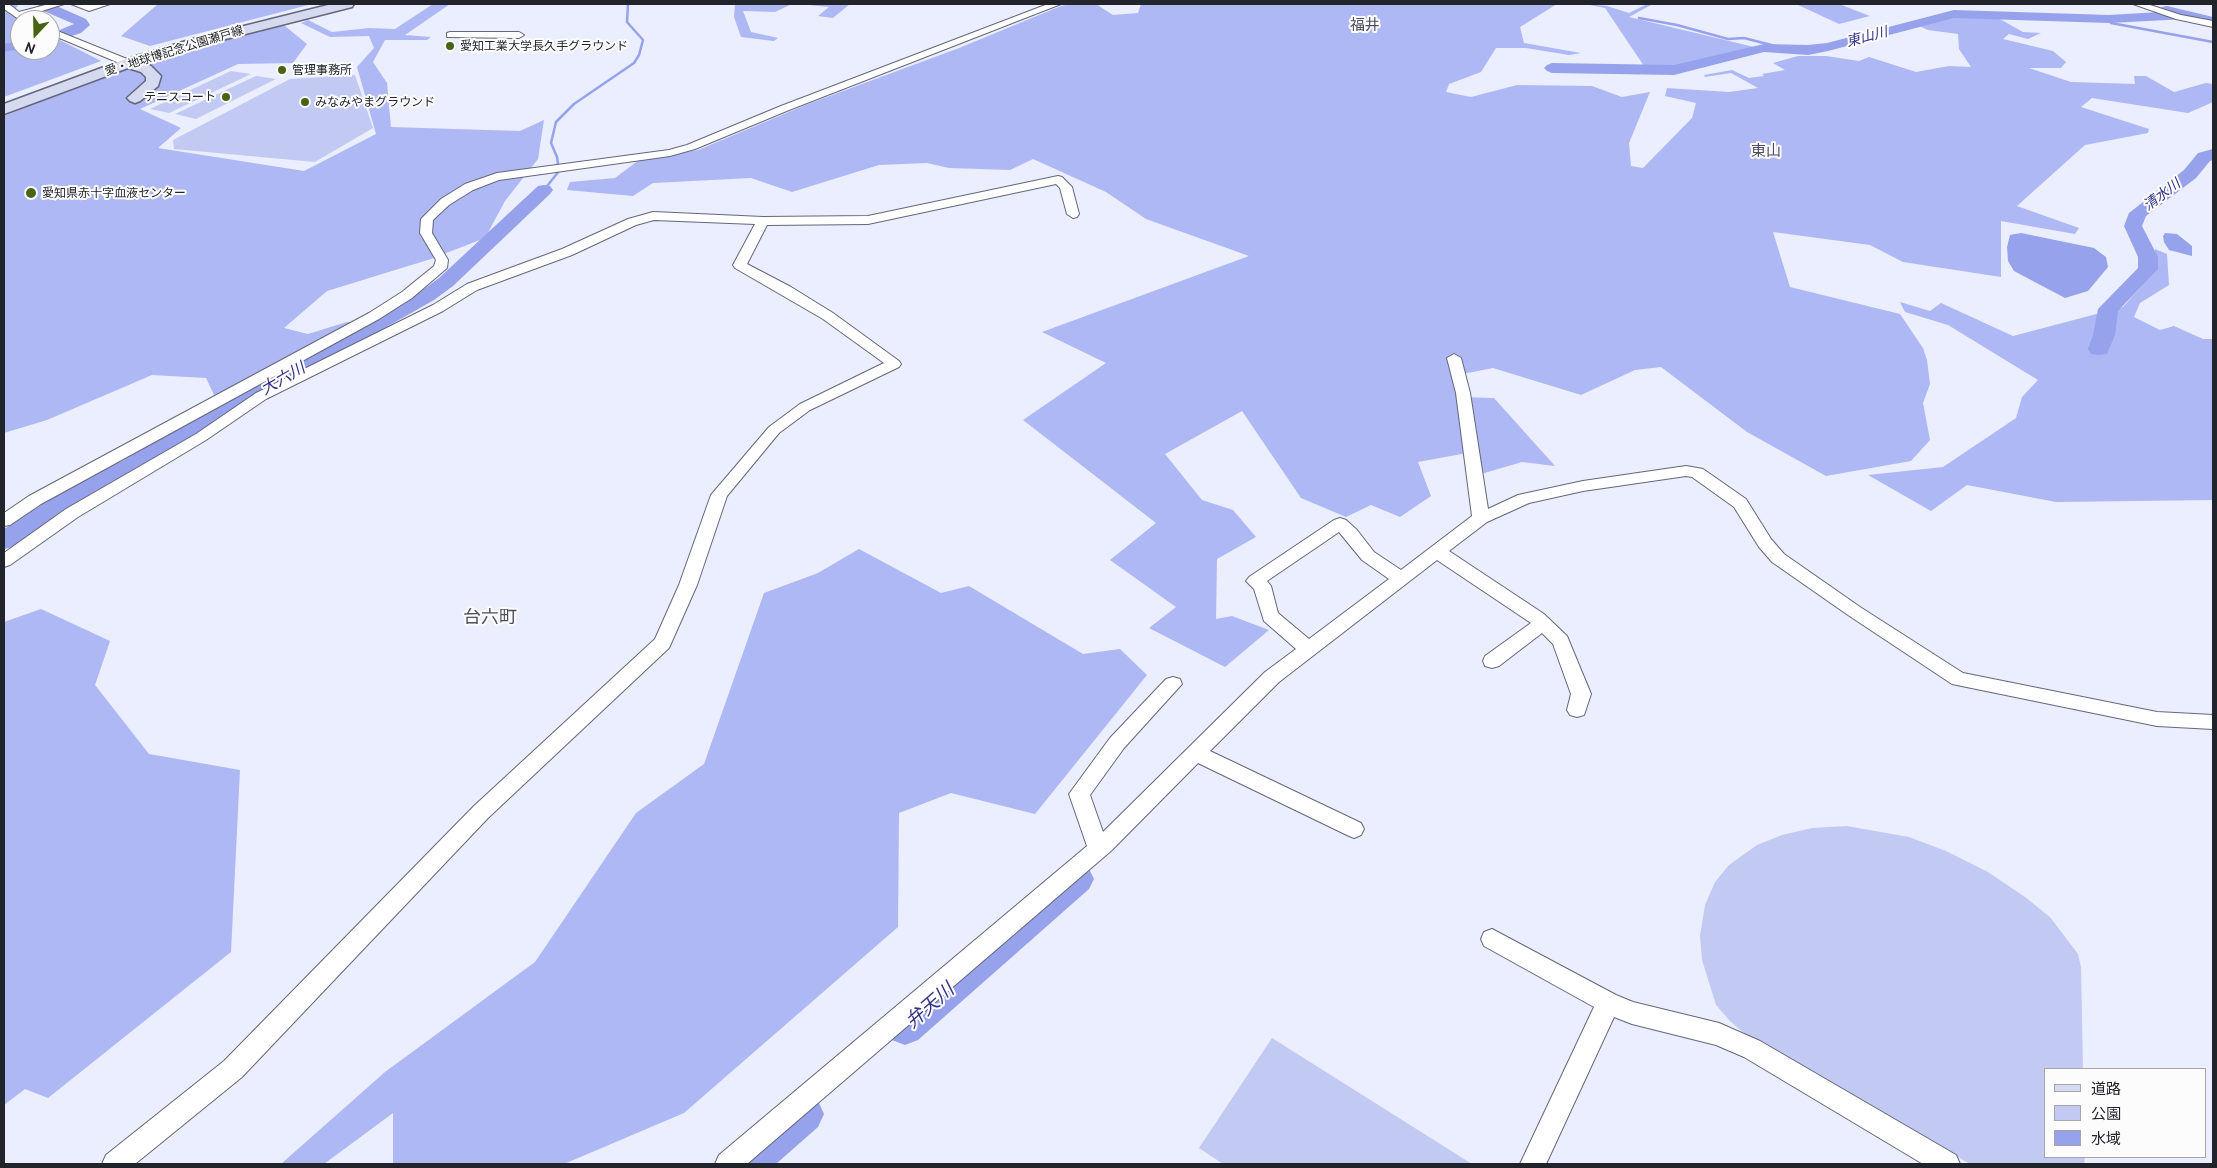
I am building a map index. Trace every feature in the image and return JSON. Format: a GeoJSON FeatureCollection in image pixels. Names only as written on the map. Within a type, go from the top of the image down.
{"type":"FeatureCollection","features":[{"type":"Feature","properties":{"kind":"main road","name":"愛・地球博記念公園瀬戸線"},"geometry":{"type":"LineString","coordinates":[[4,104],[215,32],[329,4]]}},
{"type":"Feature","properties":{"kind":"main road","name":"愛・地球博記念公園瀬戸線"},"geometry":{"type":"LineString","coordinates":[[4,109],[124,62],[201,40],[348,4]]}},
{"type":"Feature","properties":{"kind":"main road"},"geometry":{"type":"LineString","coordinates":[[124,62],[146,69],[154,76],[153,83],[135,98]]}},
{"type":"Feature","properties":{"kind":"street"},"geometry":{"type":"LineString","coordinates":[[43,10],[59,4]]}},
{"type":"Feature","properties":{"kind":"street"},"geometry":{"type":"LineString","coordinates":[[76,4],[89,8],[105,4]]}},
{"type":"Feature","properties":{"kind":"street"},"geometry":{"type":"LineString","coordinates":[[4,521],[36,500],[374,316],[407,295],[440,268],[442,260],[426,233],[426,219],[445,202],[470,187],[497,178],[538,170],[670,153],[691,147],[785,108],[1056,4]]}},
{"type":"Feature","properties":{"kind":"street"},"geometry":{"type":"LineString","coordinates":[[2138,4],[2213,24]]}},
{"type":"Feature","properties":{"kind":"street"},"geometry":{"type":"LineString","coordinates":[[60,35],[124,62]]}},
{"type":"Feature","properties":{"kind":"street"},"geometry":{"type":"LineString","coordinates":[[450,35],[519,35]]}},
{"type":"Feature","properties":{"kind":"street"},"geometry":{"type":"LineString","coordinates":[[4,561],[72,512],[201,437],[262,396],[438,308],[472,287],[550,259],[632,222],[653,216],[763,221],[868,220],[1058,180],[1066,188],[1073,214]]}},
{"type":"Feature","properties":{"kind":"street"},"geometry":{"type":"LineString","coordinates":[[115,1164],[233,1069],[481,812],[663,643],[688,585],[719,495],[774,430],[805,407],[894,364],[828,316],[740,265],[763,221]]}},
{"type":"Feature","properties":{"kind":"street"},"geometry":{"type":"LineString","coordinates":[[1454,358],[1463,393],[1481,518]]}},
{"type":"Feature","properties":{"kind":"street"},"geometry":{"type":"LineString","coordinates":[[728,1164],[1099,849],[1272,677],[1481,518],[1524,499],[1575,488],[1697,472],[1740,502],[1765,543],[1778,558],[1862,617],[1959,679],[2157,719],[2213,722]]}},
{"type":"Feature","properties":{"kind":"street"},"geometry":{"type":"LineString","coordinates":[[1309,648],[1270,616],[1262,586],[1255,581],[1340,524],[1351,534],[1368,556],[1401,578]]}},
{"type":"Feature","properties":{"kind":"street"},"geometry":{"type":"LineString","coordinates":[[1436,551],[1542,623],[1561,641],[1581,694],[1577,710]]}},
{"type":"Feature","properties":{"kind":"street"},"geometry":{"type":"LineString","coordinates":[[1492,661],[1542,623]]}},
{"type":"Feature","properties":{"kind":"street"},"geometry":{"type":"LineString","coordinates":[[1099,849],[1079,794],[1117,743],[1173,684]]}},
{"type":"Feature","properties":{"kind":"street"},"geometry":{"type":"LineString","coordinates":[[1196,753],[1354,829]]}},
{"type":"Feature","properties":{"kind":"street"},"geometry":{"type":"LineString","coordinates":[[1492,939],[1608,1003],[1632,1013],[1718,1034],[1752,1049],[1947,1164]]}},
{"type":"Feature","properties":{"kind":"street"},"geometry":{"type":"LineString","coordinates":[[1533,1164],[1608,1003]]}},
{"type":"Feature","properties":{"kind":"green space"},"geometry":{"type":"Polygon","coordinates":[[[231,71],[251,74],[169,113],[150,109],[231,71]]]}},
{"type":"Feature","properties":{"kind":"green space","name":"みなみやまグラウンド"},"geometry":{"type":"Polygon","coordinates":[[[355,75],[373,128],[315,162],[174,149],[173,140],[290,79],[355,75]]]}},
{"type":"Feature","properties":{"kind":"green space","name":"テニスコート"},"geometry":{"type":"Polygon","coordinates":[[[256,76],[276,79],[196,119],[175,114],[256,76]]]}},
{"type":"Feature","properties":{"kind":"green space"},"geometry":{"type":"Polygon","coordinates":[[[1847,826],[1909,837],[1946,851],[1988,872],[2025,897],[2050,917],[2078,954],[2081,967],[2083,1068],[2044,1068],[2044,1158],[2085,1158],[2084,1164],[1970,1164],[1744,1033],[1716,1005],[1702,960],[1700,936],[1705,905],[1715,882],[1729,865],[1757,845],[1782,835],[1812,828],[1847,826]]]}},
{"type":"Feature","properties":{"kind":"green space"},"geometry":{"type":"Polygon","coordinates":[[[1272,1038],[1472,1164],[1223,1164],[1199,1148],[1272,1038]]]}},
{"type":"Feature","properties":{"kind":"shaded area"},"geometry":{"type":"Polygon","coordinates":[[[4,4],[19,4],[14,10],[10,10],[10,60],[60,60],[60,40],[101,61],[4,97],[4,4]]]}},
{"type":"Feature","properties":{"kind":"shaded area"},"geometry":{"type":"Polygon","coordinates":[[[158,4],[312,4],[150,46],[121,36],[158,4]]]}},
{"type":"Feature","properties":{"kind":"shaded area"},"geometry":{"type":"Polygon","coordinates":[[[433,4],[450,4],[405,35],[431,37],[427,40],[385,40],[373,62],[387,83],[391,127],[520,131],[544,120],[538,159],[505,201],[485,238],[431,259],[327,291],[284,328],[308,334],[347,322],[355,322],[215,397],[206,378],[152,375],[47,420],[4,433],[4,116],[105,75],[280,22],[307,44],[293,63],[238,64],[140,109],[181,128],[158,148],[304,171],[376,134],[357,67],[374,48],[369,36],[330,37],[301,23],[308,20],[332,32],[369,28],[395,29],[433,4]]]}},
{"type":"Feature","properties":{"kind":"shaded area"},"geometry":{"type":"Polygon","coordinates":[[[735,4],[792,4],[775,12],[743,11],[751,32],[778,38],[774,41],[741,37],[734,17],[735,4]]]}},
{"type":"Feature","properties":{"kind":"shaded area"},"geometry":{"type":"Polygon","coordinates":[[[799,4],[850,4],[833,18],[818,16],[829,7],[799,4]]]}},
{"type":"Feature","properties":{"kind":"shaded area"},"geometry":{"type":"Polygon","coordinates":[[[1096,4],[1113,15],[1138,13],[1141,4],[1557,4],[1520,27],[1524,43],[1581,53],[1569,55],[1526,48],[1496,48],[1481,72],[1449,84],[1446,92],[1471,97],[1517,85],[1592,86],[1622,97],[1650,92],[1629,143],[1631,166],[1643,168],[1692,118],[1696,103],[1665,96],[1667,88],[1729,92],[1758,88],[1731,73],[1705,77],[1704,75],[1732,70],[1749,78],[1764,76],[1762,74],[1785,70],[1773,63],[1798,56],[1826,56],[1859,61],[1869,57],[1916,72],[1949,66],[1971,67],[1959,49],[1958,34],[1928,30],[1916,23],[1957,14],[2004,16],[1998,18],[2023,32],[2041,33],[2028,39],[2009,34],[2003,39],[2053,51],[2066,62],[2061,68],[2029,68],[2071,82],[2135,84],[2134,76],[2146,76],[2174,92],[2206,83],[2213,84],[2213,102],[2188,113],[2092,98],[2081,107],[2149,129],[2148,133],[2085,145],[2017,206],[2079,228],[2075,234],[2001,221],[2001,277],[1903,262],[1870,245],[1773,232],[1790,287],[1900,314],[1923,348],[1927,360],[1930,384],[1923,403],[1930,440],[1911,461],[1826,476],[1747,432],[1661,367],[1635,370],[1581,395],[1493,368],[1452,376],[1458,397],[1494,398],[1555,466],[1522,462],[1481,474],[1467,453],[1418,462],[1431,496],[1400,517],[1371,505],[1346,517],[1301,498],[1242,411],[1165,454],[1202,500],[1233,510],[1256,537],[1217,559],[1216,619],[1232,616],[1269,630],[1225,667],[1149,628],[1176,607],[1110,560],[1156,523],[1023,420],[1106,363],[1042,332],[1249,256],[1146,219],[1106,192],[1033,159],[1010,170],[949,168],[927,163],[879,165],[792,192],[751,178],[653,183],[633,196],[567,190],[570,182],[615,178],[639,160],[698,150],[808,104],[959,48],[1061,6],[1096,4]]]}},
{"type":"Feature","properties":{"kind":"shaded area"},"geometry":{"type":"Polygon","coordinates":[[[1585,4],[1607,6],[1629,13],[1647,4],[1653,4],[1629,17],[1754,47],[1668,67],[1644,66],[1605,8],[1585,4]]]}},
{"type":"Feature","properties":{"kind":"shaded area"},"geometry":{"type":"Polygon","coordinates":[[[1796,4],[1839,4],[1870,16],[1839,24],[1796,4]]]}},
{"type":"Feature","properties":{"kind":"shaded area"},"geometry":{"type":"Polygon","coordinates":[[[2155,249],[2167,254],[2169,285],[2140,303],[2134,317],[2160,330],[2174,326],[2203,339],[2213,339],[2213,500],[2056,502],[1967,485],[1931,511],[1868,475],[1943,467],[2016,418],[2022,397],[2038,380],[1948,325],[1905,312],[1900,302],[1930,311],[1941,303],[2013,336],[2123,307],[2155,271],[2155,249]]]}},
{"type":"Feature","properties":{"kind":"shaded area"},"geometry":{"type":"Polygon","coordinates":[[[859,549],[941,593],[969,586],[1083,654],[1120,649],[1147,675],[1035,814],[951,793],[899,813],[898,927],[684,1113],[564,1164],[393,1164],[393,1113],[324,1164],[281,1164],[385,1072],[535,962],[636,813],[704,764],[764,593],[818,573],[859,549]]]}},
{"type":"Feature","properties":{"kind":"shaded area"},"geometry":{"type":"Polygon","coordinates":[[[41,609],[110,641],[95,685],[149,754],[240,770],[231,952],[48,1098],[25,1089],[4,1105],[4,622],[41,609]]]}},
{"type":"Feature","properties":{"kind":"water"},"geometry":{"type":"Polygon","coordinates":[[[2021,233],[2094,248],[2106,257],[2108,267],[2088,291],[2065,298],[2014,271],[2008,261],[2007,247],[2010,235],[2021,233]]]}},
{"type":"Feature","properties":{"kind":"water"},"geometry":{"type":"Polygon","coordinates":[[[2165,233],[2177,234],[2192,246],[2192,256],[2169,250],[2164,242],[2163,236],[2165,233]]]}},
{"type":"Feature","properties":{"kind":"waterway"},"geometry":{"type":"LineString","coordinates":[[45,4],[44,6],[53,10]]}},
{"type":"Feature","properties":{"kind":"waterway"},"geometry":{"type":"LineString","coordinates":[[544,190],[559,171],[557,157],[551,143],[556,122],[574,104],[634,63],[639,55],[643,40],[627,22],[628,4]]}},
{"type":"Feature","properties":{"kind":"waterway"},"geometry":{"type":"LineString","coordinates":[[2167,10],[2213,21]]}},
{"type":"Feature","properties":{"kind":"waterway"},"geometry":{"type":"LineString","coordinates":[[60,13],[81,22],[83,25],[76,30],[60,36]]}},
{"type":"Feature","properties":{"kind":"waterway","name":"東山川"},"geometry":{"type":"LineString","coordinates":[[1552,68],[1674,70],[1764,48],[1808,50],[1828,47],[1954,14],[2109,19],[2184,15]]}},
{"type":"Feature","properties":{"kind":"waterway"},"geometry":{"type":"LineString","coordinates":[[1639,18],[1677,25],[1728,39],[1744,38],[1783,48]]}},
{"type":"Feature","properties":{"kind":"waterway"},"geometry":{"type":"LineString","coordinates":[[2111,23],[2213,42]]}},
{"type":"Feature","properties":{"kind":"waterway"},"geometry":{"type":"LineString","coordinates":[[4,48],[10,47]]}},
{"type":"Feature","properties":{"kind":"waterway","name":"清水川"},"geometry":{"type":"LineString","coordinates":[[2099,349],[2104,335],[2108,309],[2148,269],[2148,257],[2133,226],[2138,213],[2190,174],[2204,157],[2213,154]]}},
{"type":"Feature","properties":{"kind":"waterway","name":"大六川"},"geometry":{"type":"LineString","coordinates":[[4,541],[79,492],[132,465],[173,439],[427,296],[446,282],[544,190]]}},
{"type":"Feature","properties":{"kind":"waterway","name":"弁天川"},"geometry":{"type":"LineString","coordinates":[[905,1028],[1078,879]]}},
{"type":"Feature","properties":{"kind":"waterway","name":"弁天川"},"geometry":{"type":"LineString","coordinates":[[747,1164],[805,1114]]}},
{"type":"Feature","properties":{"kind":"place","name":"愛知工業大学長久手グラウンド"},"geometry":{"type":"Point","coordinates":[450,46]}},
{"type":"Feature","properties":{"kind":"place","name":"管理事務所"},"geometry":{"type":"Point","coordinates":[282,70]}},
{"type":"Feature","properties":{"kind":"place","name":"テニスコート"},"geometry":{"type":"Point","coordinates":[226,97]}},
{"type":"Feature","properties":{"kind":"place","name":"みなみやまグラウンド"},"geometry":{"type":"Point","coordinates":[305,102]}},
{"type":"Feature","properties":{"kind":"place","name":"愛知県赤十字血液センター"},"geometry":{"type":"Point","coordinates":[31,193]}},
{"type":"Feature","properties":{"kind":"district","name":"福井"},"geometry":{"type":"Point","coordinates":[1365,26]}},
{"type":"Feature","properties":{"kind":"district","name":"東山"},"geometry":{"type":"Point","coordinates":[1766,152]}},
{"type":"Feature","properties":{"kind":"district","name":"台六町"},"geometry":{"type":"Point","coordinates":[490,618]}}]}
